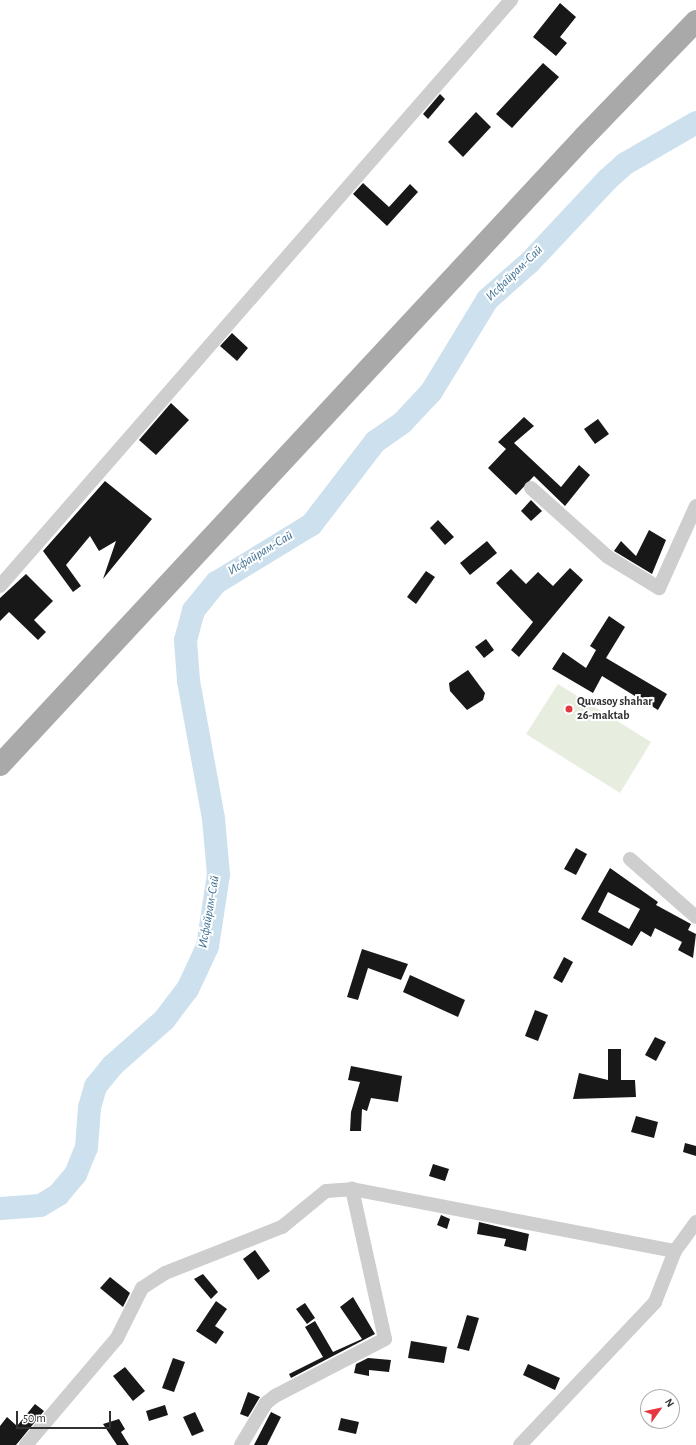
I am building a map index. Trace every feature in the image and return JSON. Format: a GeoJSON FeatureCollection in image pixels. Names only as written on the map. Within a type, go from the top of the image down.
{"type":"FeatureCollection","features":[{"type":"Feature","properties":{"kind":"main road"},"geometry":{"type":"LineString","coordinates":[[0,765],[585,136],[696,21]]}},
{"type":"Feature","properties":{"kind":"street"},"geometry":{"type":"LineString","coordinates":[[0,586],[511,0]]}},
{"type":"Feature","properties":{"kind":"street"},"geometry":{"type":"LineString","coordinates":[[531,488],[608,556],[659,588],[696,506]]}},
{"type":"Feature","properties":{"kind":"street"},"geometry":{"type":"LineString","coordinates":[[630,859],[696,917]]}},
{"type":"Feature","properties":{"kind":"street"},"geometry":{"type":"LineString","coordinates":[[241,1445],[266,1403],[275,1396],[385,1339],[352,1189]]}},
{"type":"Feature","properties":{"kind":"street"},"geometry":{"type":"LineString","coordinates":[[26,1445],[116,1338],[142,1288],[166,1273],[282,1227],[326,1191],[352,1189],[675,1251]]}},
{"type":"Feature","properties":{"kind":"street"},"geometry":{"type":"LineString","coordinates":[[520,1445],[627,1336],[655,1302],[675,1251],[696,1222]]}},
{"type":"Feature","properties":{"kind":"shaded area"},"geometry":{"type":"Polygon","coordinates":[[[558,684],[651,742],[620,793],[526,734],[558,684]]]}},
{"type":"Feature","properties":{"kind":"building"},"geometry":{"type":"Polygon","coordinates":[[[560,3],[576,17],[560,37],[567,43],[556,56],[533,37],[560,3]]]}},
{"type":"Feature","properties":{"kind":"building"},"geometry":{"type":"Polygon","coordinates":[[[543,63],[559,77],[512,128],[496,114],[543,63]]]}},
{"type":"Feature","properties":{"kind":"building"},"geometry":{"type":"Polygon","coordinates":[[[440,94],[445,99],[428,119],[423,114],[440,94]]]}},
{"type":"Feature","properties":{"kind":"building"},"geometry":{"type":"Polygon","coordinates":[[[476,112],[491,127],[463,157],[448,142],[476,112]]]}},
{"type":"Feature","properties":{"kind":"building"},"geometry":{"type":"Polygon","coordinates":[[[363,183],[389,207],[410,184],[418,192],[387,226],[353,194],[363,183]]]}},
{"type":"Feature","properties":{"kind":"building"},"geometry":{"type":"Polygon","coordinates":[[[232,333],[248,348],[237,361],[220,346],[232,333]]]}},
{"type":"Feature","properties":{"kind":"building"},"geometry":{"type":"Polygon","coordinates":[[[171,403],[189,420],[156,455],[139,440],[171,403]]]}},
{"type":"Feature","properties":{"kind":"building"},"geometry":{"type":"Polygon","coordinates":[[[524,417],[534,426],[514,443],[561,487],[579,465],[590,475],[565,506],[534,476],[516,495],[488,468],[506,449],[498,442],[524,417]]]}},
{"type":"Feature","properties":{"kind":"building"},"geometry":{"type":"Polygon","coordinates":[[[598,419],[609,434],[595,444],[584,429],[598,419]]]}},
{"type":"Feature","properties":{"kind":"building"},"geometry":{"type":"Polygon","coordinates":[[[105,481],[152,519],[103,579],[116,541],[99,551],[90,536],[66,565],[81,586],[73,592],[43,551],[105,481]]]}},
{"type":"Feature","properties":{"kind":"building"},"geometry":{"type":"Polygon","coordinates":[[[531,500],[542,511],[531,521],[521,511],[531,500]]]}},
{"type":"Feature","properties":{"kind":"building"},"geometry":{"type":"Polygon","coordinates":[[[438,520],[454,537],[445,545],[430,528],[438,520]]]}},
{"type":"Feature","properties":{"kind":"building"},"geometry":{"type":"Polygon","coordinates":[[[649,530],[666,540],[652,574],[614,551],[621,541],[636,556],[649,530]]]}},
{"type":"Feature","properties":{"kind":"building"},"geometry":{"type":"Polygon","coordinates":[[[487,541],[497,553],[470,575],[460,563],[487,541]]]}},
{"type":"Feature","properties":{"kind":"building"},"geometry":{"type":"Polygon","coordinates":[[[570,568],[583,580],[519,657],[511,650],[533,622],[496,583],[511,569],[526,584],[538,572],[553,586],[570,568]]]}},
{"type":"Feature","properties":{"kind":"building"},"geometry":{"type":"Polygon","coordinates":[[[426,571],[435,577],[416,604],[407,597],[426,571]]]}},
{"type":"Feature","properties":{"kind":"building"},"geometry":{"type":"Polygon","coordinates":[[[26,574],[53,601],[34,620],[46,632],[38,640],[9,612],[0,621],[0,598],[26,574]]]}},
{"type":"Feature","properties":{"kind":"building"},"geometry":{"type":"Polygon","coordinates":[[[609,616],[625,627],[606,658],[667,694],[658,710],[602,676],[593,693],[552,669],[563,652],[586,668],[596,650],[590,646],[609,616]]]}},
{"type":"Feature","properties":{"kind":"building"},"geometry":{"type":"Polygon","coordinates":[[[486,639],[494,650],[484,658],[475,647],[486,639]]]}},
{"type":"Feature","properties":{"kind":"building"},"geometry":{"type":"Polygon","coordinates":[[[468,670],[485,693],[483,700],[467,710],[450,691],[449,683],[468,670]]]}},
{"type":"Feature","properties":{"kind":"building"},"geometry":{"type":"Polygon","coordinates":[[[576,848],[587,854],[576,875],[564,869],[576,848]]]}},
{"type":"Feature","properties":{"kind":"building"},"geometry":{"type":"Polygon","coordinates":[[[610,868],[658,902],[656,905],[691,924],[688,930],[696,934],[693,958],[678,950],[682,942],[655,928],[651,937],[641,931],[632,946],[581,919],[610,868]],[[608,892],[598,912],[629,929],[640,909],[608,892]]]}},
{"type":"Feature","properties":{"kind":"building"},"geometry":{"type":"Polygon","coordinates":[[[362,949],[408,964],[401,980],[368,968],[358,1000],[347,997],[362,949]]]}},
{"type":"Feature","properties":{"kind":"building"},"geometry":{"type":"Polygon","coordinates":[[[564,957],[573,962],[562,983],[553,978],[564,957]]]}},
{"type":"Feature","properties":{"kind":"building"},"geometry":{"type":"Polygon","coordinates":[[[410,975],[465,1000],[458,1017],[403,992],[410,975]]]}},
{"type":"Feature","properties":{"kind":"building"},"geometry":{"type":"Polygon","coordinates":[[[535,1010],[548,1015],[538,1041],[525,1036],[535,1010]]]}},
{"type":"Feature","properties":{"kind":"building"},"geometry":{"type":"Polygon","coordinates":[[[655,1037],[666,1042],[656,1061],[645,1055],[655,1037]]]}},
{"type":"Feature","properties":{"kind":"building"},"geometry":{"type":"Polygon","coordinates":[[[608,1049],[621,1049],[621,1080],[635,1080],[636,1097],[573,1099],[579,1073],[608,1080],[608,1049]]]}},
{"type":"Feature","properties":{"kind":"building"},"geometry":{"type":"Polygon","coordinates":[[[351,1066],[402,1076],[398,1102],[371,1098],[367,1111],[362,1109],[361,1131],[350,1131],[351,1112],[360,1082],[348,1080],[351,1066]]]}},
{"type":"Feature","properties":{"kind":"building"},"geometry":{"type":"Polygon","coordinates":[[[636,1116],[658,1122],[654,1138],[631,1132],[636,1116]]]}},
{"type":"Feature","properties":{"kind":"building"},"geometry":{"type":"Polygon","coordinates":[[[685,1143],[696,1146],[696,1156],[683,1152],[685,1143]]]}},
{"type":"Feature","properties":{"kind":"building"},"geometry":{"type":"Polygon","coordinates":[[[433,1164],[449,1169],[445,1181],[429,1176],[433,1164]]]}},
{"type":"Feature","properties":{"kind":"building"},"geometry":{"type":"Polygon","coordinates":[[[441,1215],[450,1219],[447,1229],[437,1225],[441,1215]]]}},
{"type":"Feature","properties":{"kind":"building"},"geometry":{"type":"Polygon","coordinates":[[[479,1222],[529,1234],[526,1251],[504,1246],[506,1239],[477,1234],[479,1222]]]}},
{"type":"Feature","properties":{"kind":"building"},"geometry":{"type":"Polygon","coordinates":[[[255,1250],[270,1271],[258,1280],[243,1259],[255,1250]]]}},
{"type":"Feature","properties":{"kind":"building"},"geometry":{"type":"Polygon","coordinates":[[[203,1274],[218,1292],[211,1299],[194,1279],[203,1274]]]}},
{"type":"Feature","properties":{"kind":"building"},"geometry":{"type":"Polygon","coordinates":[[[110,1277],[130,1293],[123,1307],[100,1288],[110,1277]]]}},
{"type":"Feature","properties":{"kind":"building"},"geometry":{"type":"Polygon","coordinates":[[[353,1297],[375,1334],[291,1378],[289,1374],[323,1357],[305,1327],[315,1321],[333,1352],[362,1339],[340,1307],[353,1297]]]}},
{"type":"Feature","properties":{"kind":"building"},"geometry":{"type":"Polygon","coordinates":[[[216,1301],[227,1309],[215,1326],[224,1332],[216,1344],[196,1331],[216,1301]]]}},
{"type":"Feature","properties":{"kind":"building"},"geometry":{"type":"Polygon","coordinates":[[[305,1303],[315,1318],[307,1324],[296,1309],[305,1303]]]}},
{"type":"Feature","properties":{"kind":"building"},"geometry":{"type":"Polygon","coordinates":[[[467,1315],[479,1318],[469,1351],[457,1348],[467,1315]]]}},
{"type":"Feature","properties":{"kind":"building"},"geometry":{"type":"Polygon","coordinates":[[[411,1341],[447,1347],[444,1363],[408,1358],[411,1341]]]}},
{"type":"Feature","properties":{"kind":"building"},"geometry":{"type":"Polygon","coordinates":[[[173,1358],[185,1362],[174,1392],[162,1388],[173,1358]]]}},
{"type":"Feature","properties":{"kind":"building"},"geometry":{"type":"Polygon","coordinates":[[[368,1358],[391,1360],[389,1372],[369,1370],[369,1376],[354,1373],[356,1364],[368,1358]]]}},
{"type":"Feature","properties":{"kind":"building"},"geometry":{"type":"Polygon","coordinates":[[[528,1364],[560,1378],[555,1390],[523,1375],[528,1364]]]}},
{"type":"Feature","properties":{"kind":"building"},"geometry":{"type":"Polygon","coordinates":[[[125,1367],[145,1391],[133,1401],[113,1376],[125,1367]]]}},
{"type":"Feature","properties":{"kind":"building"},"geometry":{"type":"Polygon","coordinates":[[[248,1392],[260,1397],[248,1417],[240,1414],[248,1392]]]}},
{"type":"Feature","properties":{"kind":"building"},"geometry":{"type":"Polygon","coordinates":[[[35,1404],[44,1411],[16,1445],[0,1445],[0,1426],[7,1417],[17,1426],[35,1404]]]}},
{"type":"Feature","properties":{"kind":"building"},"geometry":{"type":"Polygon","coordinates":[[[165,1405],[168,1415],[149,1421],[146,1411],[165,1405]]]}},
{"type":"Feature","properties":{"kind":"building"},"geometry":{"type":"Polygon","coordinates":[[[195,1412],[204,1431],[192,1436],[183,1417],[195,1412]]]}},
{"type":"Feature","properties":{"kind":"building"},"geometry":{"type":"Polygon","coordinates":[[[271,1412],[281,1417],[267,1445],[254,1445],[271,1412]]]}},
{"type":"Feature","properties":{"kind":"building"},"geometry":{"type":"Polygon","coordinates":[[[341,1418],[359,1422],[356,1434],[338,1430],[341,1418]]]}},
{"type":"Feature","properties":{"kind":"building"},"geometry":{"type":"Polygon","coordinates":[[[119,1419],[125,1429],[121,1432],[129,1445],[117,1445],[103,1424],[119,1419]]]}},
{"type":"Feature","properties":{"kind":"waterway","name":"Исфайрам-Сай"},"geometry":{"type":"LineString","coordinates":[[0,1208],[40,1205],[58,1194],[75,1174],[86,1147],[89,1107],[95,1086],[112,1065],[164,1019],[187,989],[207,946],[218,874],[213,818],[188,680],[185,640],[193,610],[216,582],[311,524],[375,441],[402,422],[431,391],[487,299],[529,262],[607,179],[625,163],[696,122]]}},
{"type":"Feature","properties":{"kind":"place","name":"Quvasoy shahar 26-maktab"},"geometry":{"type":"Point","coordinates":[569,709]}}]}
